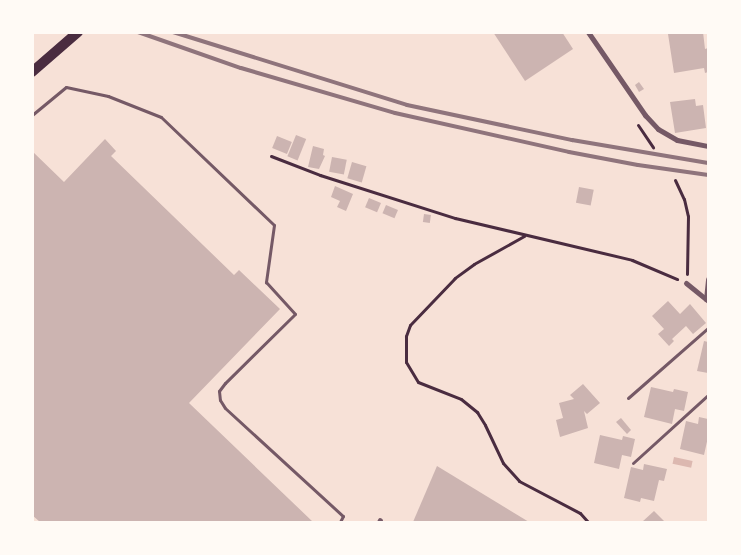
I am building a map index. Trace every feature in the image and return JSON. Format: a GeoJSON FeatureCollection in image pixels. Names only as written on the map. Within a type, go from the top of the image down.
{"type":"FeatureCollection","features":[{"type":"Feature","properties":{"kind":"main road"},"geometry":{"type":"LineString","coordinates":[[32,72],[78,32]]}},
{"type":"Feature","properties":{"kind":"street"},"geometry":{"type":"LineString","coordinates":[[588,32],[645,115],[658,129],[677,140],[708,146]]}},
{"type":"Feature","properties":{"kind":"street"},"geometry":{"type":"LineString","coordinates":[[707,300],[708,279]]}},
{"type":"Feature","properties":{"kind":"street"},"geometry":{"type":"LineString","coordinates":[[686,283],[707,300]]}},
{"type":"Feature","properties":{"kind":"lane"},"geometry":{"type":"LineString","coordinates":[[32,115],[66,87],[108,96],[161,117],[274,225],[266,282],[296,314],[225,383],[219,391],[220,400],[225,408],[343,516],[340,522]]}},
{"type":"Feature","properties":{"kind":"lane"},"geometry":{"type":"LineString","coordinates":[[628,398],[708,328]]}},
{"type":"Feature","properties":{"kind":"lane"},"geometry":{"type":"LineString","coordinates":[[633,463],[708,395]]}},
{"type":"Feature","properties":{"kind":"path"},"geometry":{"type":"LineString","coordinates":[[271,156],[320,176],[455,218],[632,260],[686,283],[690,232],[684,199],[675,180]]}},
{"type":"Feature","properties":{"kind":"path"},"geometry":{"type":"LineString","coordinates":[[524,235],[454,278],[410,326],[406,336],[406,362],[418,382],[461,399],[477,412],[486,425],[503,463],[519,480],[580,513],[588,522]]}},
{"type":"Feature","properties":{"kind":"shaded area"},"geometry":{"type":"Polygon","coordinates":[[[674,457],[693,461],[691,468],[673,464],[674,457]]]}},
{"type":"Feature","properties":{"kind":"building"},"geometry":{"type":"Polygon","coordinates":[[[493,32],[562,32],[573,49],[525,81],[493,32]]]}},
{"type":"Feature","properties":{"kind":"building"},"geometry":{"type":"Polygon","coordinates":[[[703,32],[705,49],[708,48],[708,72],[705,73],[704,68],[674,73],[668,34],[703,32]]]}},
{"type":"Feature","properties":{"kind":"building"},"geometry":{"type":"Polygon","coordinates":[[[639,82],[644,89],[639,92],[635,85],[639,82]]]}},
{"type":"Feature","properties":{"kind":"building"},"geometry":{"type":"Polygon","coordinates":[[[695,99],[696,106],[703,105],[706,128],[675,133],[670,102],[695,99]]]}},
{"type":"Feature","properties":{"kind":"building"},"geometry":{"type":"Polygon","coordinates":[[[296,135],[306,139],[298,160],[287,156],[296,135]]]}},
{"type":"Feature","properties":{"kind":"building"},"geometry":{"type":"Polygon","coordinates":[[[277,136],[292,142],[287,154],[272,148],[277,136]]]}},
{"type":"Feature","properties":{"kind":"building"},"geometry":{"type":"Polygon","coordinates":[[[105,139],[116,151],[111,156],[234,275],[239,270],[280,309],[189,403],[313,522],[40,522],[32,515],[32,151],[64,182],[105,139]]]}},
{"type":"Feature","properties":{"kind":"building"},"geometry":{"type":"Polygon","coordinates":[[[313,146],[324,149],[323,155],[325,156],[319,169],[308,167],[313,146]]]}},
{"type":"Feature","properties":{"kind":"building"},"geometry":{"type":"Polygon","coordinates":[[[332,157],[347,160],[344,175],[329,172],[332,157]]]}},
{"type":"Feature","properties":{"kind":"building"},"geometry":{"type":"Polygon","coordinates":[[[352,162],[366,166],[362,182],[347,178],[352,162]]]}},
{"type":"Feature","properties":{"kind":"building"},"geometry":{"type":"Polygon","coordinates":[[[335,186],[353,194],[346,211],[337,207],[340,201],[331,197],[335,186]]]}},
{"type":"Feature","properties":{"kind":"building"},"geometry":{"type":"Polygon","coordinates":[[[579,187],[594,190],[591,206],[576,203],[579,187]]]}},
{"type":"Feature","properties":{"kind":"building"},"geometry":{"type":"Polygon","coordinates":[[[369,198],[381,203],[377,212],[365,207],[369,198]]]}},
{"type":"Feature","properties":{"kind":"building"},"geometry":{"type":"Polygon","coordinates":[[[386,205],[398,210],[394,218],[382,213],[386,205]]]}},
{"type":"Feature","properties":{"kind":"building"},"geometry":{"type":"Polygon","coordinates":[[[424,214],[431,215],[430,223],[423,222],[424,214]]]}},
{"type":"Feature","properties":{"kind":"building"},"geometry":{"type":"Polygon","coordinates":[[[668,301],[680,314],[690,304],[706,323],[693,334],[686,326],[672,339],[674,341],[669,346],[658,334],[664,329],[652,316],[668,301]]]}},
{"type":"Feature","properties":{"kind":"building"},"geometry":{"type":"Polygon","coordinates":[[[704,341],[708,342],[708,373],[697,371],[704,341]]]}},
{"type":"Feature","properties":{"kind":"building"},"geometry":{"type":"Polygon","coordinates":[[[583,384],[600,403],[587,414],[584,411],[588,428],[560,437],[556,420],[563,418],[559,403],[574,399],[570,395],[583,384]]]}},
{"type":"Feature","properties":{"kind":"building"},"geometry":{"type":"Polygon","coordinates":[[[651,387],[673,392],[674,389],[688,392],[684,411],[675,409],[672,424],[644,417],[651,387]]]}},
{"type":"Feature","properties":{"kind":"building"},"geometry":{"type":"Polygon","coordinates":[[[699,417],[708,419],[708,437],[704,455],[680,449],[686,421],[698,424],[699,417]]]}},
{"type":"Feature","properties":{"kind":"building"},"geometry":{"type":"Polygon","coordinates":[[[621,418],[631,430],[627,434],[616,422],[621,418]]]}},
{"type":"Feature","properties":{"kind":"building"},"geometry":{"type":"Polygon","coordinates":[[[600,435],[622,440],[623,436],[635,439],[631,457],[622,455],[619,469],[594,463],[600,435]]]}},
{"type":"Feature","properties":{"kind":"building"},"geometry":{"type":"Polygon","coordinates":[[[644,464],[667,469],[664,481],[659,480],[654,501],[641,498],[640,502],[624,498],[631,467],[643,470],[644,464]]]}},
{"type":"Feature","properties":{"kind":"building"},"geometry":{"type":"Polygon","coordinates":[[[437,466],[529,522],[413,522],[437,466]]]}},
{"type":"Feature","properties":{"kind":"building"},"geometry":{"type":"Polygon","coordinates":[[[654,511],[665,522],[642,522],[654,511]]]}},
{"type":"Feature","properties":{"kind":"railway"},"geometry":{"type":"LineString","coordinates":[[138,32],[241,68],[395,113],[569,152],[638,165],[708,175]]}},
{"type":"Feature","properties":{"kind":"railway"},"geometry":{"type":"LineString","coordinates":[[173,32],[407,105],[572,140],[708,163]]}}]}
